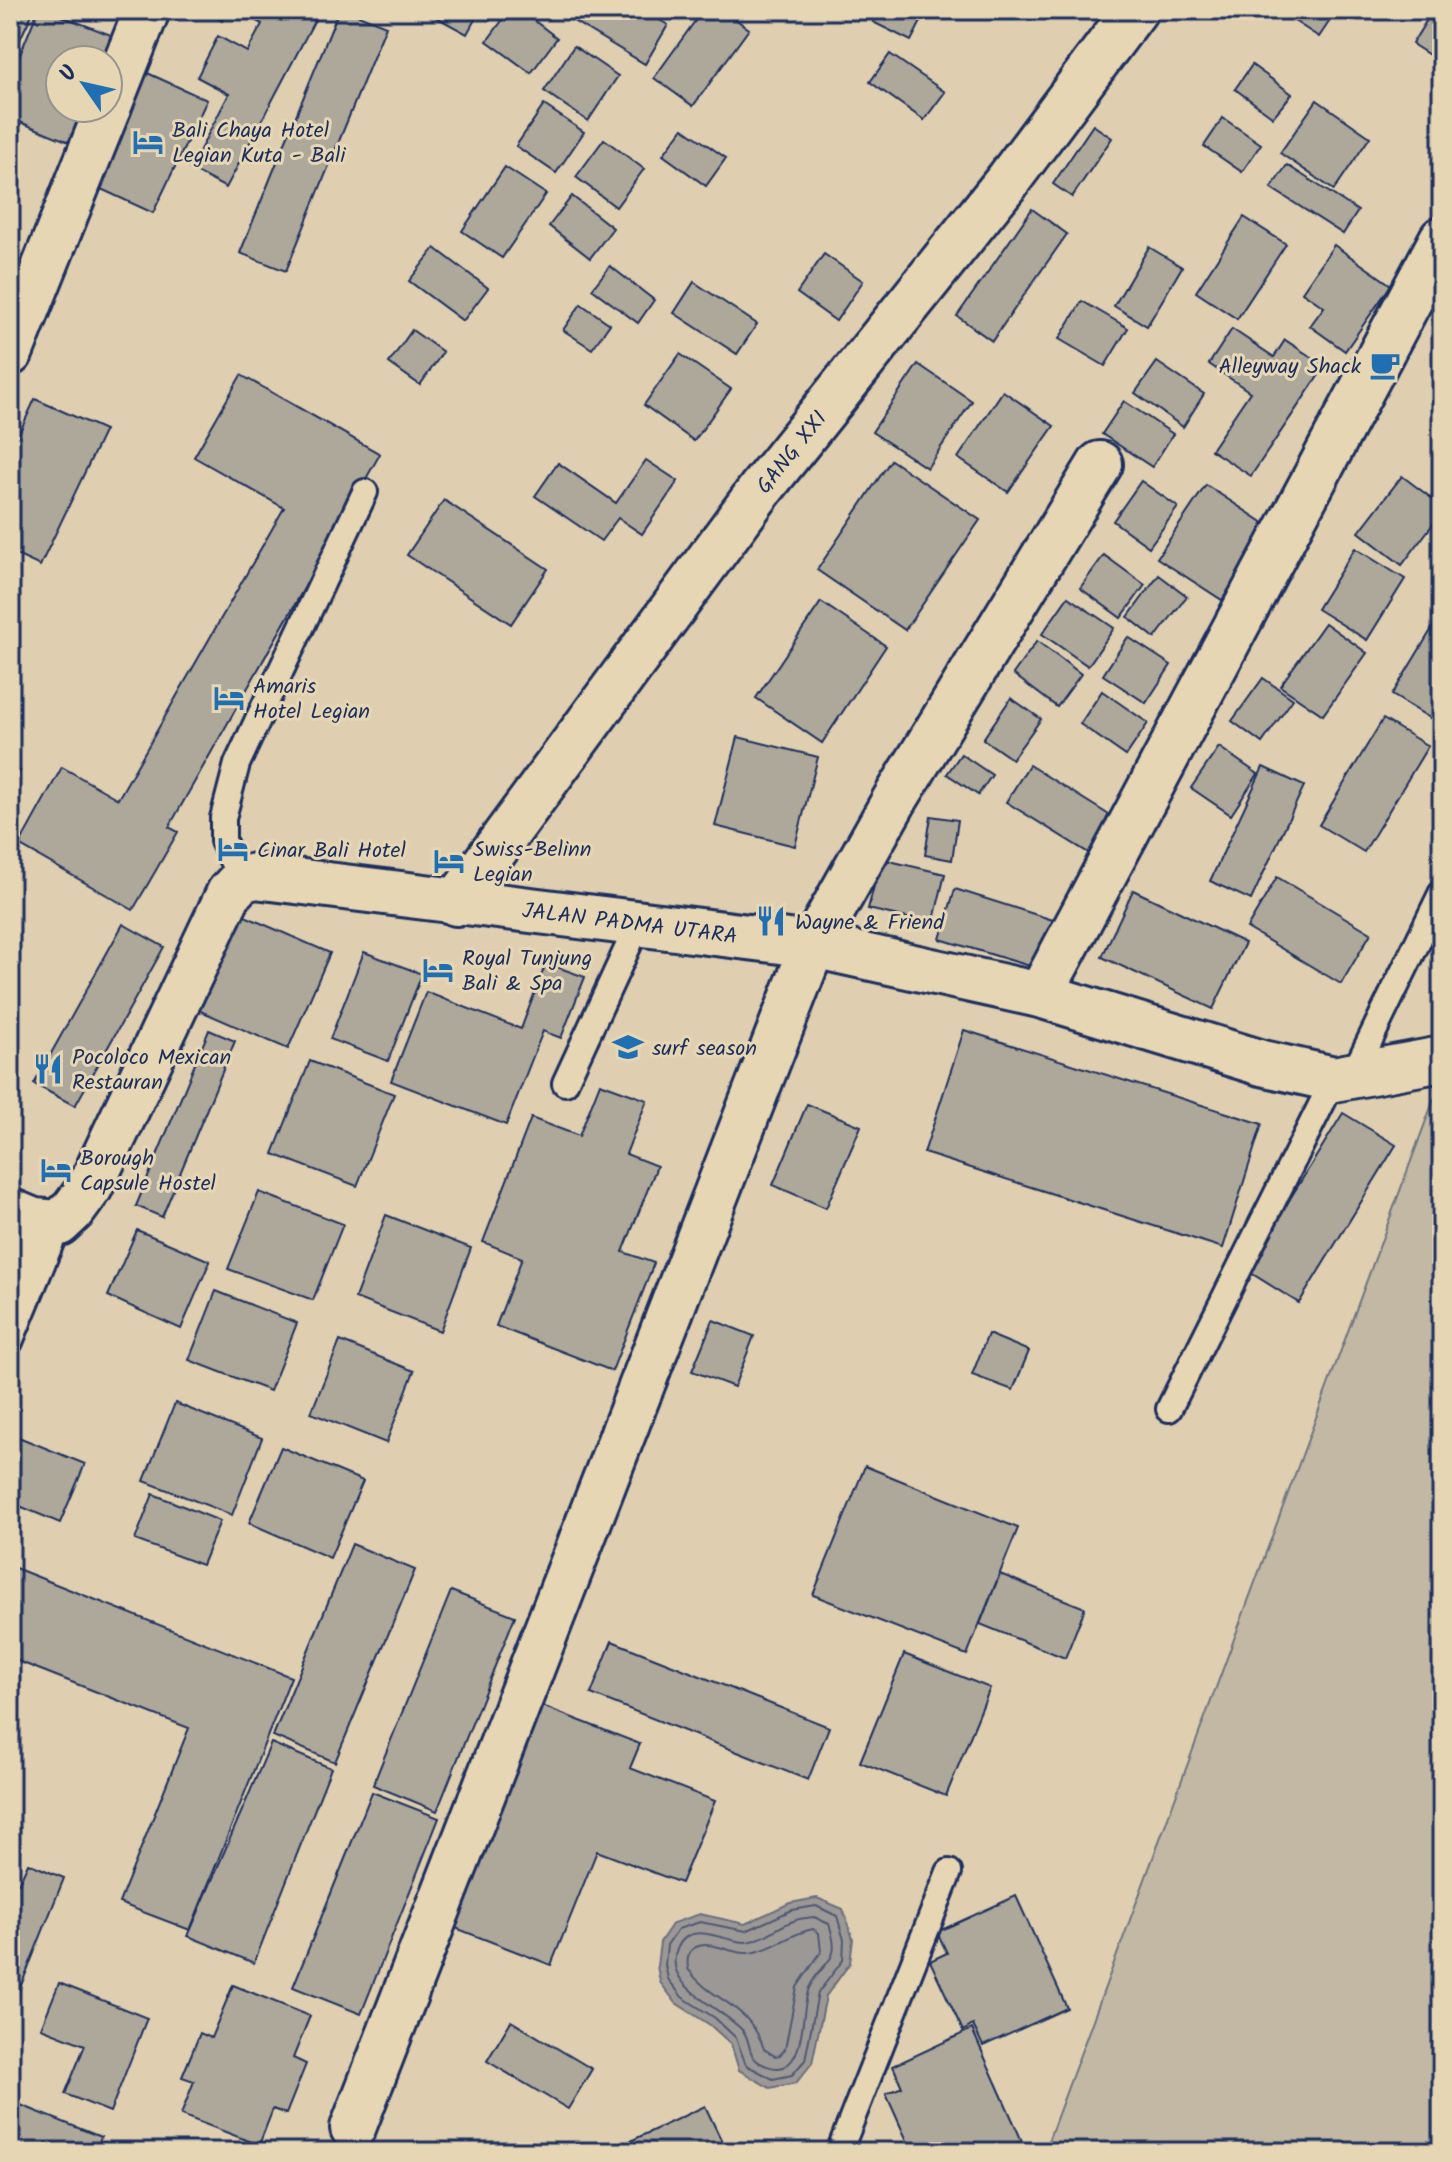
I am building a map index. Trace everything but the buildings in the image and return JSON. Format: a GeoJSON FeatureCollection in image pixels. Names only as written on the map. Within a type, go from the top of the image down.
{"type":"FeatureCollection","features":[{"type":"Feature","properties":{"kind":"street"},"geometry":{"type":"LineString","coordinates":[[124,68],[147,10]]}},
{"type":"Feature","properties":{"kind":"street","name":"GANG XXI"},"geometry":{"type":"LineString","coordinates":[[456,903],[760,490],[1009,179],[1135,10]]}},
{"type":"Feature","properties":{"kind":"street"},"geometry":{"type":"LineString","coordinates":[[10,353],[102,124]]}},
{"type":"Feature","properties":{"kind":"street"},"geometry":{"type":"LineString","coordinates":[[1040,995],[1442,239]]}},
{"type":"Feature","properties":{"kind":"street"},"geometry":{"type":"LineString","coordinates":[[353,2128],[813,945],[894,801],[1100,464]]}},
{"type":"Feature","properties":{"kind":"street","name":"JALAN PADMA UTARA"},"geometry":{"type":"LineString","coordinates":[[241,880],[255,876],[274,877],[456,903],[813,945],[1040,995],[1262,1063],[1343,1078],[1442,1059]]}},
{"type":"Feature","properties":{"kind":"street"},"geometry":{"type":"LineString","coordinates":[[10,1283],[34,1218],[74,1209],[90,1187],[229,893],[241,880]]}},
{"type":"Feature","properties":{"kind":"lane"},"geometry":{"type":"LineString","coordinates":[[241,880],[223,841],[223,818],[237,764],[365,492]]}},
{"type":"Feature","properties":{"kind":"lane"},"geometry":{"type":"LineString","coordinates":[[1169,1409],[1442,892]]}},
{"type":"Feature","properties":{"kind":"lane"},"geometry":{"type":"LineString","coordinates":[[565,1083],[638,925]]}},
{"type":"Feature","properties":{"kind":"lane"},"geometry":{"type":"LineString","coordinates":[[10,1342],[34,1218]]}},
{"type":"Feature","properties":{"kind":"lane"},"geometry":{"type":"LineString","coordinates":[[839,2152],[949,1872]]}},
{"type":"Feature","properties":{"kind":"shaded area"},"geometry":{"type":"Polygon","coordinates":[[[1442,1095],[1442,2152],[1044,2152],[1434,1099],[1442,1095]]]}},
{"type":"Feature","properties":{"kind":"water"},"geometry":{"type":"Polygon","coordinates":[[[817,1898],[843,1909],[853,1939],[850,1963],[826,1996],[812,2063],[796,2083],[770,2088],[739,2070],[731,2044],[710,2025],[676,2003],[660,1982],[657,1966],[660,1942],[673,1923],[700,1914],[745,1924],[790,1903],[817,1898]]]}},
{"type":"Feature","properties":{"kind":"place","name":"Bali Chaya Hotel Legian Kuta - Bali"},"geometry":{"type":"Point","coordinates":[148,142]}},
{"type":"Feature","properties":{"kind":"place","name":"Alleyway Shack"},"geometry":{"type":"Point","coordinates":[1385,365]}},
{"type":"Feature","properties":{"kind":"place","name":"Amaris Hotel Legian"},"geometry":{"type":"Point","coordinates":[229,698]}},
{"type":"Feature","properties":{"kind":"place","name":"Cinar Bali Hotel"},"geometry":{"type":"Point","coordinates":[233,849]}},
{"type":"Feature","properties":{"kind":"place","name":"Swiss-Belinn Legian"},"geometry":{"type":"Point","coordinates":[449,861]}},
{"type":"Feature","properties":{"kind":"place","name":"Wayne & Friend"},"geometry":{"type":"Point","coordinates":[771,921]}},
{"type":"Feature","properties":{"kind":"place","name":"Royal Tunjung Bali & Spa"},"geometry":{"type":"Point","coordinates":[438,970]}},
{"type":"Feature","properties":{"kind":"place","name":"surf season"},"geometry":{"type":"Point","coordinates":[628,1047]}},
{"type":"Feature","properties":{"kind":"place","name":"Pocoloco Mexican Restauran"},"geometry":{"type":"Point","coordinates":[48,1069]}},
{"type":"Feature","properties":{"kind":"place","name":"Borough Capsule Hostel"},"geometry":{"type":"Point","coordinates":[56,1170]}}]}
